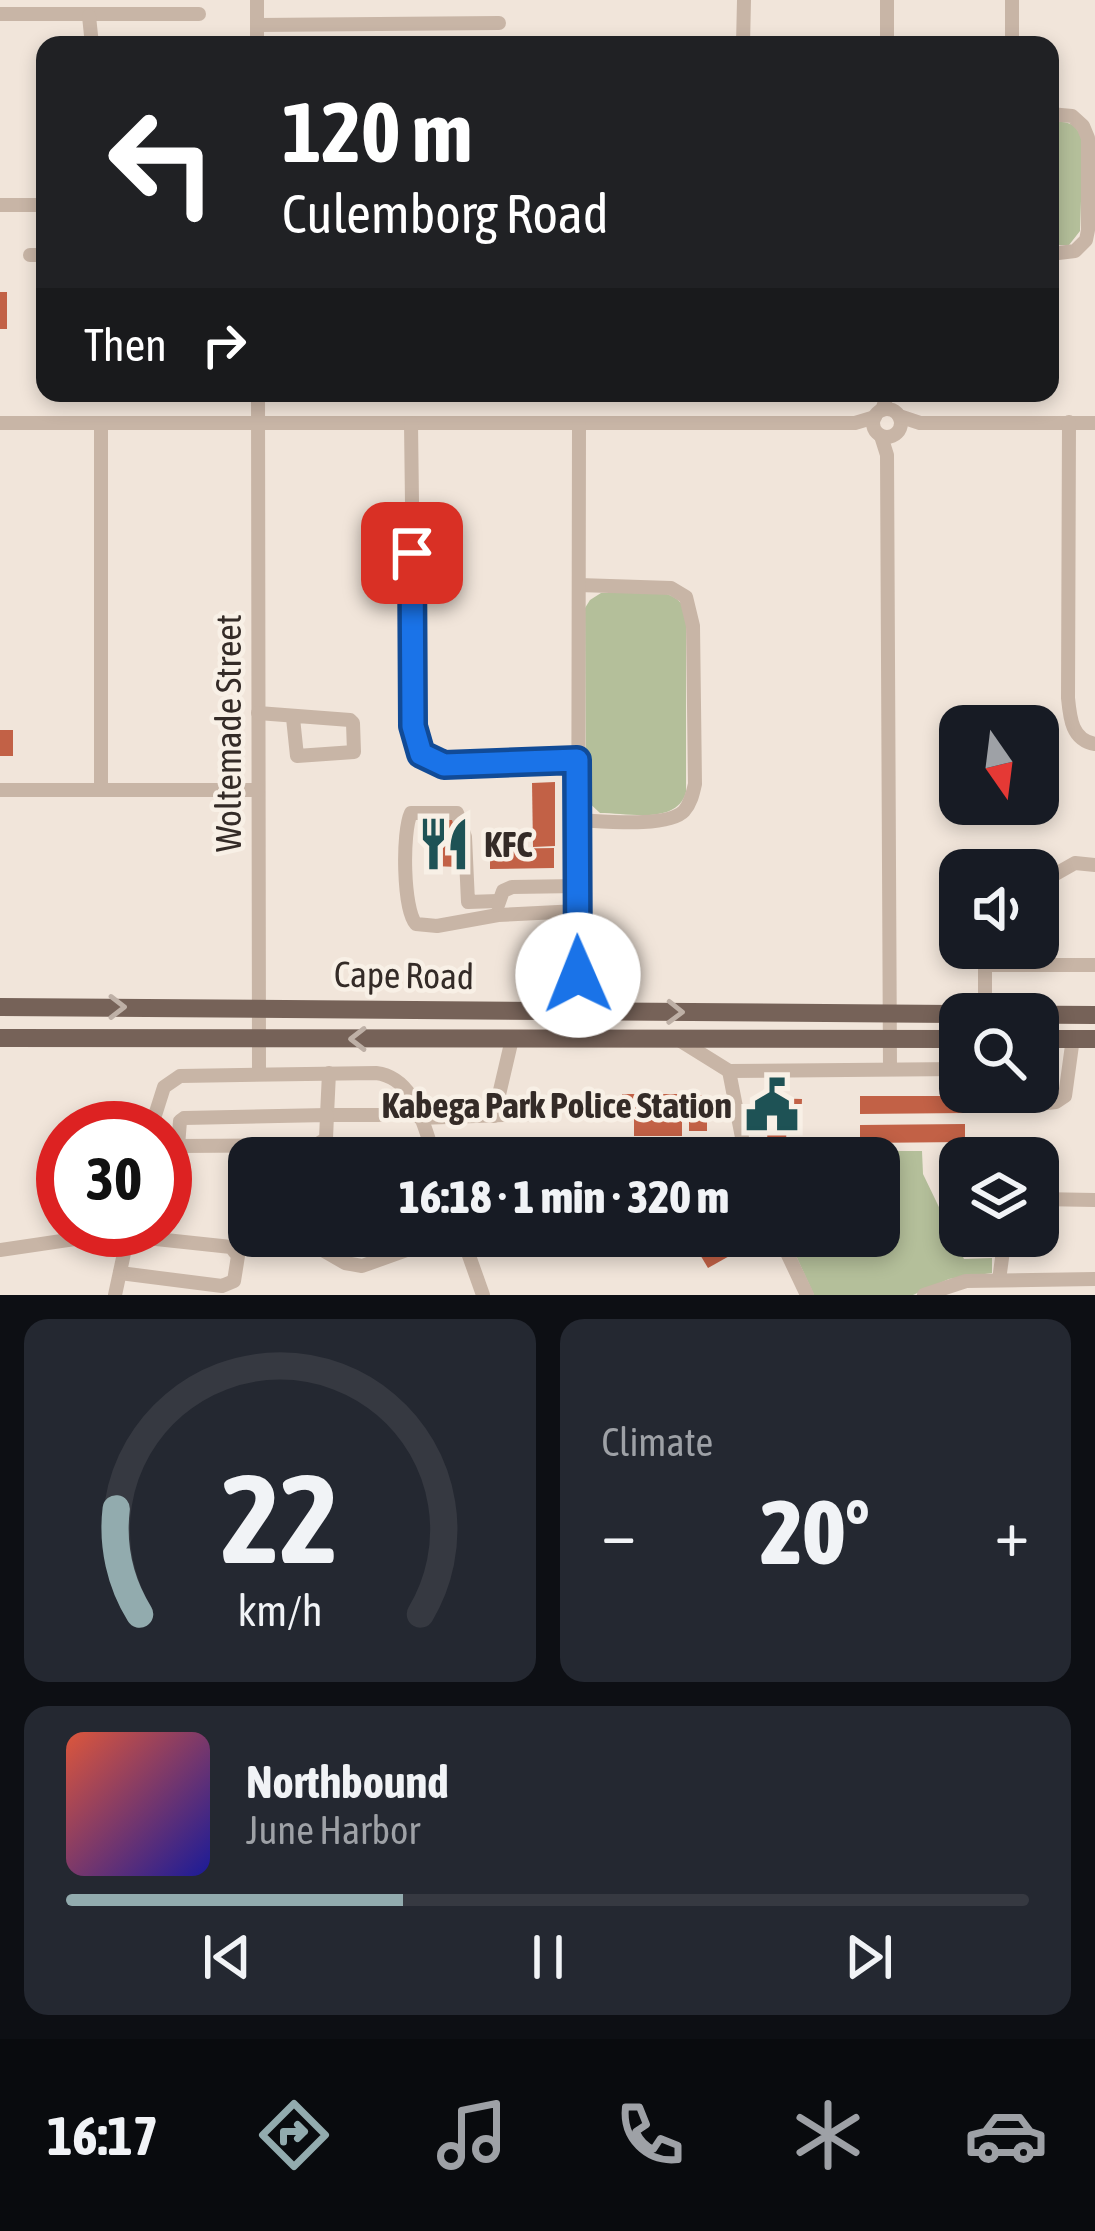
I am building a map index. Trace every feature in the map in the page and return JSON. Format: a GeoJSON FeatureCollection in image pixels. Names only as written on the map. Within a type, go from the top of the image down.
{"type":"FeatureCollection","features":[{"type":"Feature","properties":{"kind":"main road","name":"Cape Road"},"geometry":{"type":"LineString","coordinates":[[0,1007],[939,1012]]}},
{"type":"Feature","properties":{"kind":"main road","name":"Cape Road"},"geometry":{"type":"LineString","coordinates":[[1059,1014],[1095,1015]]}},
{"type":"Feature","properties":{"kind":"main road","name":"Cape Road"},"geometry":{"type":"LineString","coordinates":[[0,1038],[939,1039]]}},
{"type":"Feature","properties":{"kind":"main road"},"geometry":{"type":"LineString","coordinates":[[1059,1039],[1095,1039]]}},
{"type":"Feature","properties":{"kind":"street"},"geometry":{"type":"LineString","coordinates":[[257,0],[257,36]]}},
{"type":"Feature","properties":{"kind":"street"},"geometry":{"type":"LineString","coordinates":[[743,36],[744,0]]}},
{"type":"Feature","properties":{"kind":"street"},"geometry":{"type":"LineString","coordinates":[[887,0],[887,36]]}},
{"type":"Feature","properties":{"kind":"street"},"geometry":{"type":"LineString","coordinates":[[1012,0],[1012,36]]}},
{"type":"Feature","properties":{"kind":"street"},"geometry":{"type":"LineString","coordinates":[[0,14],[199,14]]}},
{"type":"Feature","properties":{"kind":"street"},"geometry":{"type":"LineString","coordinates":[[89,16],[91,36]]}},
{"type":"Feature","properties":{"kind":"street"},"geometry":{"type":"LineString","coordinates":[[258,25],[500,23]]}},
{"type":"Feature","properties":{"kind":"street"},"geometry":{"type":"LineString","coordinates":[[1059,115],[1072,116],[1086,131],[1089,199],[1086,240],[1075,250],[1059,253]]}},
{"type":"Feature","properties":{"kind":"street"},"geometry":{"type":"LineString","coordinates":[[0,205],[36,205]]}},
{"type":"Feature","properties":{"kind":"street","name":"Woltemade Street"},"geometry":{"type":"LineString","coordinates":[[258,402],[259,1072]]}},
{"type":"Feature","properties":{"kind":"street"},"geometry":{"type":"LineString","coordinates":[[888,402],[890,1069]]}},
{"type":"Feature","properties":{"kind":"street"},"geometry":{"type":"LineString","coordinates":[[411,422],[415,742],[429,761],[444,765],[577,760]]}},
{"type":"Feature","properties":{"kind":"street"},"geometry":{"type":"LineString","coordinates":[[1069,422],[1070,717],[1079,737],[1095,744]]}},
{"type":"Feature","properties":{"kind":"street"},"geometry":{"type":"LineString","coordinates":[[0,423],[1095,422]]}},
{"type":"Feature","properties":{"kind":"street"},"geometry":{"type":"LineString","coordinates":[[101,424],[101,789]]}},
{"type":"Feature","properties":{"kind":"street"},"geometry":{"type":"LineString","coordinates":[[551,1011],[572,994],[578,975],[579,425]]}},
{"type":"Feature","properties":{"kind":"street"},"geometry":{"type":"LineString","coordinates":[[578,820],[677,817],[691,800],[694,784],[693,626],[686,597],[671,588],[579,585]]}},
{"type":"Feature","properties":{"kind":"street"},"geometry":{"type":"LineString","coordinates":[[258,713],[352,721],[354,752],[297,756],[293,718]]}},
{"type":"Feature","properties":{"kind":"street"},"geometry":{"type":"LineString","coordinates":[[0,790],[258,790]]}},
{"type":"Feature","properties":{"kind":"street"},"geometry":{"type":"LineString","coordinates":[[498,908],[437,926],[412,921],[406,832],[411,813],[453,811],[462,820],[468,902],[578,911]]}},
{"type":"Feature","properties":{"kind":"street"},"geometry":{"type":"LineString","coordinates":[[1059,872],[1075,862],[1095,865]]}},
{"type":"Feature","properties":{"kind":"street"},"geometry":{"type":"LineString","coordinates":[[498,908],[503,891],[512,887],[578,886]]}},
{"type":"Feature","properties":{"kind":"street"},"geometry":{"type":"LineString","coordinates":[[1059,965],[1095,965]]}},
{"type":"Feature","properties":{"kind":"street"},"geometry":{"type":"LineString","coordinates":[[578,975],[586,995],[601,1010]]}},
{"type":"Feature","properties":{"kind":"street"},"geometry":{"type":"LineString","coordinates":[[676,1038],[729,1071],[939,1069]]}},
{"type":"Feature","properties":{"kind":"street"},"geometry":{"type":"LineString","coordinates":[[1059,1100],[1065,1096],[1073,1039]]}},
{"type":"Feature","properties":{"kind":"street"},"geometry":{"type":"LineString","coordinates":[[494,1116],[512,1040]]}},
{"type":"Feature","properties":{"kind":"street"},"geometry":{"type":"LineString","coordinates":[[729,1071],[742,1137]]}},
{"type":"Feature","properties":{"kind":"street"},"geometry":{"type":"LineString","coordinates":[[160,1101],[164,1087],[180,1076],[259,1072],[392,1076],[411,1095],[427,1137]]}},
{"type":"Feature","properties":{"kind":"street"},"geometry":{"type":"LineString","coordinates":[[192,1145],[316,1145],[326,1139],[329,1072]]}},
{"type":"Feature","properties":{"kind":"street"},"geometry":{"type":"LineString","coordinates":[[420,1118],[533,1114]]}},
{"type":"Feature","properties":{"kind":"street"},"geometry":{"type":"LineString","coordinates":[[192,1118],[380,1115]]}},
{"type":"Feature","properties":{"kind":"street"},"geometry":{"type":"LineString","coordinates":[[1059,1199],[1095,1200]]}},
{"type":"Feature","properties":{"kind":"street"},"geometry":{"type":"LineString","coordinates":[[120,1273],[222,1286],[234,1281],[238,1256],[231,1247],[192,1241]]}},
{"type":"Feature","properties":{"kind":"street"},"geometry":{"type":"LineString","coordinates":[[0,1250],[36,1243]]}},
{"type":"Feature","properties":{"kind":"street"},"geometry":{"type":"LineString","coordinates":[[115,1295],[124,1257]]}},
{"type":"Feature","properties":{"kind":"street"},"geometry":{"type":"LineString","coordinates":[[336,1257],[353,1267],[383,1257]]}},
{"type":"Feature","properties":{"kind":"street"},"geometry":{"type":"LineString","coordinates":[[469,1257],[483,1295]]}},
{"type":"Feature","properties":{"kind":"street"},"geometry":{"type":"LineString","coordinates":[[789,1257],[807,1295]]}},
{"type":"Feature","properties":{"kind":"street"},"geometry":{"type":"LineString","coordinates":[[999,1280],[1002,1257]]}},
{"type":"Feature","properties":{"kind":"street"},"geometry":{"type":"LineString","coordinates":[[924,1295],[966,1282],[1095,1279]]}},
{"type":"Feature","properties":{"kind":"green space"},"geometry":{"type":"Polygon","coordinates":[[[1059,122],[1071,124],[1083,141],[1080,231],[1069,245],[1059,245],[1059,122]]]}},
{"type":"Feature","properties":{"kind":"green space"},"geometry":{"type":"Polygon","coordinates":[[[601,593],[661,593],[680,602],[686,611],[686,792],[673,809],[662,813],[600,813],[586,800],[585,608],[601,593]]]}},
{"type":"Feature","properties":{"kind":"green space"},"geometry":{"type":"Polygon","coordinates":[[[900,1151],[922,1151],[923,1174],[939,1207],[939,1257],[992,1258],[992,1273],[949,1279],[913,1295],[814,1295],[797,1257],[900,1257],[900,1151]]]}},
{"type":"Feature","properties":{"kind":"building"},"geometry":{"type":"Polygon","coordinates":[[[0,292],[7,292],[7,329],[0,329],[0,292]]]}},
{"type":"Feature","properties":{"kind":"building"},"geometry":{"type":"Polygon","coordinates":[[[0,730],[13,730],[13,756],[0,756],[0,730]]]}},
{"type":"Feature","properties":{"kind":"building"},"geometry":{"type":"Polygon","coordinates":[[[555,782],[555,846],[533,847],[532,783],[555,782]]]}},
{"type":"Feature","properties":{"kind":"building"},"geometry":{"type":"Polygon","coordinates":[[[437,818],[455,818],[458,867],[433,866],[437,818]]]}},
{"type":"Feature","properties":{"kind":"building"},"geometry":{"type":"Polygon","coordinates":[[[554,848],[554,868],[490,869],[490,849],[554,848]]]}},
{"type":"Feature","properties":{"kind":"building"},"geometry":{"type":"Polygon","coordinates":[[[622,1094],[682,1094],[682,1111],[623,1112],[622,1094]]]}},
{"type":"Feature","properties":{"kind":"building"},"geometry":{"type":"Polygon","coordinates":[[[689,1095],[707,1095],[707,1131],[689,1131],[689,1095]]]}},
{"type":"Feature","properties":{"kind":"building"},"geometry":{"type":"Polygon","coordinates":[[[860,1096],[939,1096],[939,1113],[965,1113],[860,1114],[860,1096]]]}},
{"type":"Feature","properties":{"kind":"building"},"geometry":{"type":"Polygon","coordinates":[[[768,1098],[802,1099],[801,1126],[787,1119],[786,1137],[767,1137],[768,1098]]]}},
{"type":"Feature","properties":{"kind":"building"},"geometry":{"type":"Polygon","coordinates":[[[634,1119],[682,1119],[682,1136],[634,1136],[634,1119]]]}},
{"type":"Feature","properties":{"kind":"building"},"geometry":{"type":"Polygon","coordinates":[[[965,1124],[965,1137],[900,1143],[900,1137],[860,1137],[860,1125],[965,1124]]]}},
{"type":"Feature","properties":{"kind":"building"},"geometry":{"type":"Polygon","coordinates":[[[701,1257],[728,1257],[708,1268],[701,1257]]]}},
{"type":"Feature","properties":{"kind":"place","name":"KFC"},"geometry":{"type":"Point","coordinates":[444,844]}},
{"type":"Feature","properties":{"kind":"place","name":"Kabega Park Police Station"},"geometry":{"type":"Point","coordinates":[772,1105]}},
{"type":"Feature","properties":{"kind":"route"},"geometry":{"type":"LineString","coordinates":[[412,553],[413,726],[421,754],[444,765],[577,760],[578,975]]}}]}
